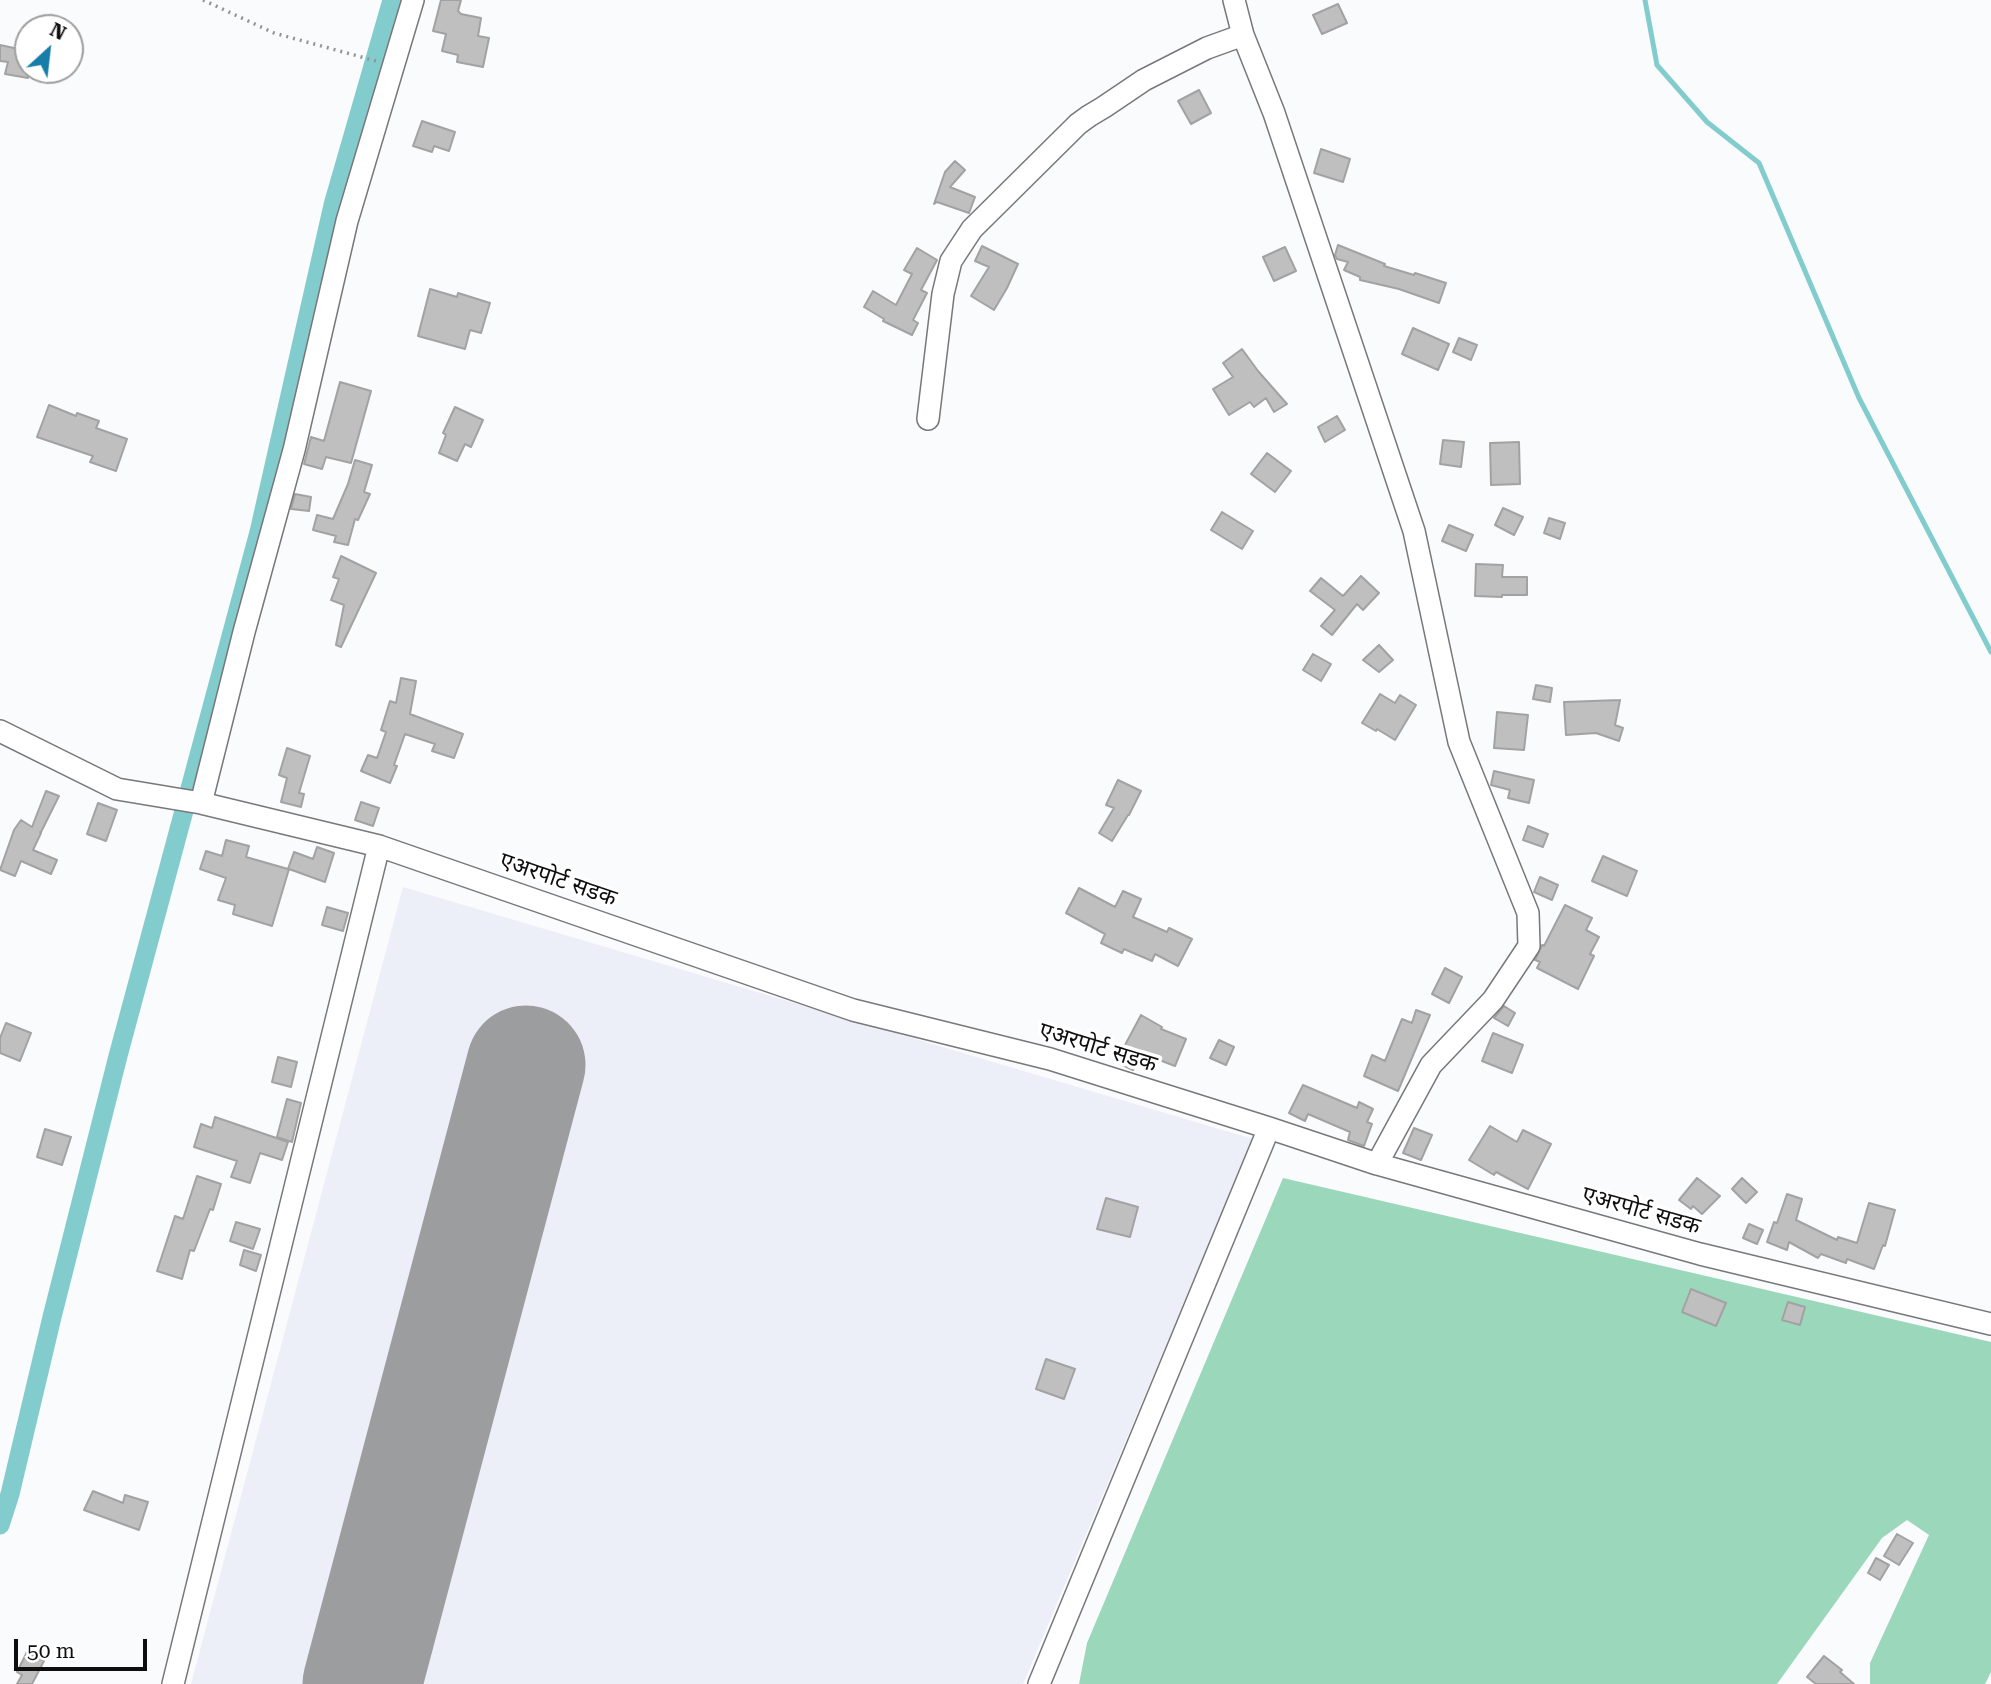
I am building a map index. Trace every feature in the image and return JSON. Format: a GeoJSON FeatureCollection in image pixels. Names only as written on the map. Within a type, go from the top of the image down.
{"type":"FeatureCollection","features":[{"type":"Feature","properties":{"kind":"street"},"geometry":{"type":"LineString","coordinates":[[199,803],[294,450],[347,221],[413,0]]}},
{"type":"Feature","properties":{"kind":"street"},"geometry":{"type":"LineString","coordinates":[[1234,0],[1243,35],[1278,126],[1414,531],[1459,742],[1528,913],[1529,946],[1493,1000],[1430,1065],[1377,1164]]}},
{"type":"Feature","properties":{"kind":"street"},"geometry":{"type":"LineString","coordinates":[[928,419],[943,295],[951,261],[972,229],[1070,131],[1089,116],[1144,80],[1206,48],[1243,35]]}},
{"type":"Feature","properties":{"kind":"street","name":"एअरपोर्ट सडक"},"geometry":{"type":"LineString","coordinates":[[0,731],[117,789],[199,803],[379,846],[853,1010],[1049,1059],[1377,1164],[1700,1254],[1991,1324]]}},
{"type":"Feature","properties":{"kind":"street"},"geometry":{"type":"LineString","coordinates":[[173,1684],[379,846]]}},
{"type":"Feature","properties":{"kind":"street"},"geometry":{"type":"LineString","coordinates":[[1039,1684],[1269,1128]]}},
{"type":"Feature","properties":{"kind":"path"},"geometry":{"type":"LineString","coordinates":[[203,0],[274,33],[366,58]]}},
{"type":"Feature","properties":{"kind":"shaded area"},"geometry":{"type":"Polygon","coordinates":[[[403,887],[1253,1139],[1023,1684],[191,1684],[403,887]]]}},
{"type":"Feature","properties":{"kind":"green space"},"geometry":{"type":"Polygon","coordinates":[[[1283,1178],[1991,1342],[1991,1672],[1985,1684],[1870,1684],[1870,1663],[1929,1535],[1907,1520],[1882,1538],[1777,1684],[1079,1684],[1087,1643],[1283,1178]]]}},
{"type":"Feature","properties":{"kind":"building"},"geometry":{"type":"Polygon","coordinates":[[[441,0],[461,0],[458,11],[461,14],[481,18],[478,36],[489,38],[483,67],[457,62],[458,55],[442,51],[446,34],[433,31],[441,0]]]}},
{"type":"Feature","properties":{"kind":"building"},"geometry":{"type":"Polygon","coordinates":[[[1338,4],[1347,23],[1322,34],[1313,15],[1338,4]]]}},
{"type":"Feature","properties":{"kind":"building"},"geometry":{"type":"Polygon","coordinates":[[[0,45],[14,48],[14,76],[5,74],[8,62],[0,61],[0,45]]]}},
{"type":"Feature","properties":{"kind":"building"},"geometry":{"type":"Polygon","coordinates":[[[1199,90],[1211,113],[1191,124],[1178,101],[1199,90]]]}},
{"type":"Feature","properties":{"kind":"building"},"geometry":{"type":"Polygon","coordinates":[[[422,121],[455,132],[449,151],[434,146],[432,152],[413,146],[422,121]]]}},
{"type":"Feature","properties":{"kind":"building"},"geometry":{"type":"Polygon","coordinates":[[[1321,149],[1350,159],[1343,182],[1314,173],[1321,149]]]}},
{"type":"Feature","properties":{"kind":"building"},"geometry":{"type":"Polygon","coordinates":[[[955,161],[965,170],[950,187],[975,197],[969,213],[937,202],[934,204],[945,172],[955,161]]]}},
{"type":"Feature","properties":{"kind":"building"},"geometry":{"type":"Polygon","coordinates":[[[1338,245],[1385,264],[1384,266],[1446,283],[1439,303],[1399,289],[1360,280],[1360,277],[1344,270],[1348,262],[1337,259],[1335,255],[1338,245]]]}},
{"type":"Feature","properties":{"kind":"building"},"geometry":{"type":"Polygon","coordinates":[[[982,246],[1018,264],[994,310],[971,296],[989,267],[975,261],[982,246]]]}},
{"type":"Feature","properties":{"kind":"building"},"geometry":{"type":"Polygon","coordinates":[[[1285,247],[1296,271],[1274,281],[1263,257],[1285,247]]]}},
{"type":"Feature","properties":{"kind":"building"},"geometry":{"type":"Polygon","coordinates":[[[917,248],[937,260],[921,290],[927,293],[913,320],[918,323],[912,335],[883,321],[884,319],[864,307],[873,291],[896,305],[912,274],[904,270],[917,248]]]}},
{"type":"Feature","properties":{"kind":"building"},"geometry":{"type":"Polygon","coordinates":[[[430,289],[457,297],[458,293],[490,303],[481,333],[470,330],[465,349],[418,336],[430,289]]]}},
{"type":"Feature","properties":{"kind":"building"},"geometry":{"type":"Polygon","coordinates":[[[1413,328],[1449,344],[1438,370],[1402,354],[1413,328]]]}},
{"type":"Feature","properties":{"kind":"building"},"geometry":{"type":"Polygon","coordinates":[[[1459,338],[1477,345],[1471,360],[1453,352],[1459,338]]]}},
{"type":"Feature","properties":{"kind":"building"},"geometry":{"type":"Polygon","coordinates":[[[1242,349],[1287,404],[1274,412],[1266,398],[1254,407],[1250,402],[1229,415],[1213,389],[1233,377],[1223,363],[1242,349]]]}},
{"type":"Feature","properties":{"kind":"building"},"geometry":{"type":"Polygon","coordinates":[[[340,382],[371,391],[351,463],[326,457],[322,469],[304,464],[311,437],[324,441],[340,382]]]}},
{"type":"Feature","properties":{"kind":"building"},"geometry":{"type":"Polygon","coordinates":[[[49,405],[76,416],[77,413],[99,421],[96,428],[127,439],[116,471],[90,462],[93,456],[37,437],[49,405]]]}},
{"type":"Feature","properties":{"kind":"building"},"geometry":{"type":"Polygon","coordinates":[[[455,407],[483,420],[471,447],[465,444],[457,461],[439,453],[446,435],[443,433],[455,407]]]}},
{"type":"Feature","properties":{"kind":"building"},"geometry":{"type":"Polygon","coordinates":[[[1337,416],[1345,430],[1325,442],[1318,427],[1337,416]]]}},
{"type":"Feature","properties":{"kind":"building"},"geometry":{"type":"Polygon","coordinates":[[[1443,440],[1464,442],[1461,467],[1440,464],[1443,440]]]}},
{"type":"Feature","properties":{"kind":"building"},"geometry":{"type":"Polygon","coordinates":[[[1519,442],[1520,484],[1491,485],[1490,443],[1519,442]]]}},
{"type":"Feature","properties":{"kind":"building"},"geometry":{"type":"Polygon","coordinates":[[[1267,453],[1291,471],[1275,492],[1251,474],[1267,453]]]}},
{"type":"Feature","properties":{"kind":"building"},"geometry":{"type":"Polygon","coordinates":[[[355,460],[372,465],[364,492],[370,494],[358,520],[355,519],[348,545],[334,542],[336,536],[313,530],[317,515],[333,519],[355,460]]]}},
{"type":"Feature","properties":{"kind":"building"},"geometry":{"type":"Polygon","coordinates":[[[295,494],[311,497],[309,511],[291,509],[295,494]]]}},
{"type":"Feature","properties":{"kind":"building"},"geometry":{"type":"Polygon","coordinates":[[[1503,508],[1523,517],[1514,535],[1495,525],[1503,508]]]}},
{"type":"Feature","properties":{"kind":"building"},"geometry":{"type":"Polygon","coordinates":[[[1222,512],[1253,531],[1242,549],[1211,530],[1222,512]]]}},
{"type":"Feature","properties":{"kind":"building"},"geometry":{"type":"Polygon","coordinates":[[[1549,518],[1565,523],[1560,539],[1544,533],[1549,518]]]}},
{"type":"Feature","properties":{"kind":"building"},"geometry":{"type":"Polygon","coordinates":[[[1449,525],[1473,535],[1466,551],[1442,541],[1449,525]]]}},
{"type":"Feature","properties":{"kind":"building"},"geometry":{"type":"Polygon","coordinates":[[[341,556],[376,573],[341,647],[336,645],[344,605],[331,600],[339,579],[333,577],[341,556]]]}},
{"type":"Feature","properties":{"kind":"building"},"geometry":{"type":"Polygon","coordinates":[[[1476,564],[1503,565],[1502,577],[1527,577],[1527,595],[1475,596],[1476,564]]]}},
{"type":"Feature","properties":{"kind":"building"},"geometry":{"type":"Polygon","coordinates":[[[1361,576],[1379,593],[1363,610],[1357,604],[1332,635],[1321,626],[1335,610],[1310,591],[1321,578],[1343,596],[1361,576]]]}},
{"type":"Feature","properties":{"kind":"building"},"geometry":{"type":"Polygon","coordinates":[[[1379,645],[1393,660],[1379,672],[1363,660],[1379,645]]]}},
{"type":"Feature","properties":{"kind":"building"},"geometry":{"type":"Polygon","coordinates":[[[1313,654],[1331,664],[1321,681],[1303,670],[1313,654]]]}},
{"type":"Feature","properties":{"kind":"building"},"geometry":{"type":"Polygon","coordinates":[[[401,678],[416,681],[410,714],[463,734],[454,758],[432,751],[435,744],[405,734],[390,783],[361,771],[368,755],[377,758],[386,732],[381,730],[390,701],[396,703],[401,678]]]}},
{"type":"Feature","properties":{"kind":"building"},"geometry":{"type":"Polygon","coordinates":[[[1536,685],[1552,688],[1550,702],[1533,699],[1536,685]]]}},
{"type":"Feature","properties":{"kind":"building"},"geometry":{"type":"Polygon","coordinates":[[[1380,694],[1395,703],[1400,695],[1416,705],[1395,740],[1362,723],[1380,694]]]}},
{"type":"Feature","properties":{"kind":"building"},"geometry":{"type":"Polygon","coordinates":[[[1620,700],[1615,725],[1623,728],[1619,741],[1596,733],[1566,735],[1564,702],[1620,700]]]}},
{"type":"Feature","properties":{"kind":"building"},"geometry":{"type":"Polygon","coordinates":[[[1497,712],[1528,715],[1524,750],[1494,748],[1497,712]]]}},
{"type":"Feature","properties":{"kind":"building"},"geometry":{"type":"Polygon","coordinates":[[[287,748],[310,756],[299,793],[304,794],[301,807],[281,802],[287,778],[279,775],[287,748]]]}},
{"type":"Feature","properties":{"kind":"building"},"geometry":{"type":"Polygon","coordinates":[[[1494,771],[1534,780],[1529,803],[1508,798],[1510,790],[1491,785],[1494,771]]]}},
{"type":"Feature","properties":{"kind":"building"},"geometry":{"type":"Polygon","coordinates":[[[1118,780],[1141,791],[1112,841],[1099,833],[1114,808],[1106,805],[1118,780]]]}},
{"type":"Feature","properties":{"kind":"building"},"geometry":{"type":"Polygon","coordinates":[[[46,791],[59,796],[33,850],[57,860],[51,874],[21,861],[15,876],[0,870],[14,830],[21,820],[32,827],[46,791]]]}},
{"type":"Feature","properties":{"kind":"building"},"geometry":{"type":"Polygon","coordinates":[[[361,802],[379,808],[373,826],[355,820],[361,802]]]}},
{"type":"Feature","properties":{"kind":"building"},"geometry":{"type":"Polygon","coordinates":[[[98,803],[117,810],[106,841],[87,834],[98,803]]]}},
{"type":"Feature","properties":{"kind":"building"},"geometry":{"type":"Polygon","coordinates":[[[1528,826],[1548,834],[1543,847],[1523,840],[1528,826]]]}},
{"type":"Feature","properties":{"kind":"building"},"geometry":{"type":"Polygon","coordinates":[[[226,840],[249,846],[246,857],[288,869],[294,852],[313,859],[317,847],[334,853],[325,882],[289,869],[272,926],[233,914],[235,905],[218,900],[226,878],[200,869],[206,851],[222,856],[226,840]]]}},
{"type":"Feature","properties":{"kind":"building"},"geometry":{"type":"Polygon","coordinates":[[[1603,856],[1637,871],[1627,896],[1592,881],[1603,856]]]}},
{"type":"Feature","properties":{"kind":"building"},"geometry":{"type":"Polygon","coordinates":[[[1540,877],[1558,885],[1552,900],[1534,892],[1540,877]]]}},
{"type":"Feature","properties":{"kind":"building"},"geometry":{"type":"Polygon","coordinates":[[[1079,888],[1115,907],[1123,891],[1141,899],[1133,917],[1167,932],[1169,928],[1192,939],[1178,966],[1155,954],[1152,961],[1124,949],[1122,953],[1101,943],[1105,934],[1066,913],[1079,888]]]}},
{"type":"Feature","properties":{"kind":"building"},"geometry":{"type":"Polygon","coordinates":[[[1565,905],[1592,918],[1586,930],[1599,937],[1590,954],[1594,956],[1578,989],[1537,968],[1540,962],[1535,960],[1565,905]]]}},
{"type":"Feature","properties":{"kind":"building"},"geometry":{"type":"Polygon","coordinates":[[[327,907],[348,913],[343,931],[322,925],[327,907]]]}},
{"type":"Feature","properties":{"kind":"building"},"geometry":{"type":"Polygon","coordinates":[[[1445,968],[1462,977],[1449,1003],[1432,994],[1445,968]]]}},
{"type":"Feature","properties":{"kind":"building"},"geometry":{"type":"Polygon","coordinates":[[[1504,1006],[1515,1013],[1508,1026],[1494,1018],[1504,1006]]]}},
{"type":"Feature","properties":{"kind":"building"},"geometry":{"type":"Polygon","coordinates":[[[1416,1010],[1430,1015],[1398,1091],[1364,1076],[1372,1055],[1385,1061],[1402,1019],[1412,1023],[1416,1010]]]}},
{"type":"Feature","properties":{"kind":"building"},"geometry":{"type":"Polygon","coordinates":[[[1141,1015],[1162,1027],[1161,1029],[1186,1039],[1175,1066],[1141,1053],[1133,1070],[1116,1062],[1141,1015]]]}},
{"type":"Feature","properties":{"kind":"building"},"geometry":{"type":"Polygon","coordinates":[[[6,1023],[31,1033],[20,1061],[0,1053],[0,1038],[6,1023]]]}},
{"type":"Feature","properties":{"kind":"building"},"geometry":{"type":"Polygon","coordinates":[[[1493,1033],[1523,1045],[1512,1073],[1482,1061],[1493,1033]]]}},
{"type":"Feature","properties":{"kind":"building"},"geometry":{"type":"Polygon","coordinates":[[[1219,1040],[1234,1047],[1226,1065],[1210,1058],[1219,1040]]]}},
{"type":"Feature","properties":{"kind":"building"},"geometry":{"type":"Polygon","coordinates":[[[278,1057],[297,1062],[291,1087],[272,1082],[278,1057]]]}},
{"type":"Feature","properties":{"kind":"building"},"geometry":{"type":"Polygon","coordinates":[[[1303,1085],[1357,1108],[1359,1102],[1373,1109],[1367,1122],[1372,1124],[1364,1146],[1348,1140],[1350,1132],[1308,1114],[1305,1121],[1289,1113],[1303,1085]]]}},
{"type":"Feature","properties":{"kind":"building"},"geometry":{"type":"Polygon","coordinates":[[[287,1099],[301,1103],[292,1142],[277,1137],[287,1099]]]}},
{"type":"Feature","properties":{"kind":"building"},"geometry":{"type":"Polygon","coordinates":[[[215,1117],[288,1142],[282,1160],[260,1153],[250,1183],[231,1177],[237,1161],[194,1147],[201,1124],[212,1128],[215,1117]]]}},
{"type":"Feature","properties":{"kind":"building"},"geometry":{"type":"Polygon","coordinates":[[[1490,1126],[1517,1142],[1523,1130],[1551,1144],[1528,1189],[1496,1172],[1494,1175],[1469,1160],[1490,1126]]]}},
{"type":"Feature","properties":{"kind":"building"},"geometry":{"type":"Polygon","coordinates":[[[1414,1128],[1432,1135],[1421,1160],[1403,1153],[1414,1128]]]}},
{"type":"Feature","properties":{"kind":"building"},"geometry":{"type":"Polygon","coordinates":[[[45,1129],[71,1137],[62,1165],[37,1157],[45,1129]]]}},
{"type":"Feature","properties":{"kind":"building"},"geometry":{"type":"Polygon","coordinates":[[[197,1176],[221,1184],[213,1210],[210,1209],[194,1251],[190,1250],[182,1279],[157,1271],[175,1216],[183,1219],[197,1176]]]}},
{"type":"Feature","properties":{"kind":"building"},"geometry":{"type":"Polygon","coordinates":[[[1697,1178],[1720,1196],[1702,1214],[1693,1206],[1691,1209],[1679,1200],[1697,1178]]]}},
{"type":"Feature","properties":{"kind":"building"},"geometry":{"type":"Polygon","coordinates":[[[1742,1178],[1757,1192],[1746,1203],[1732,1189],[1742,1178]]]}},
{"type":"Feature","properties":{"kind":"building"},"geometry":{"type":"Polygon","coordinates":[[[1787,1194],[1802,1199],[1796,1220],[1837,1240],[1838,1237],[1857,1243],[1869,1203],[1895,1210],[1885,1246],[1883,1245],[1874,1269],[1847,1259],[1846,1263],[1821,1254],[1818,1258],[1789,1242],[1787,1250],[1767,1242],[1787,1194]]]}},
{"type":"Feature","properties":{"kind":"building"},"geometry":{"type":"Polygon","coordinates":[[[1106,1198],[1138,1207],[1130,1237],[1097,1229],[1106,1198]]]}},
{"type":"Feature","properties":{"kind":"building"},"geometry":{"type":"Polygon","coordinates":[[[236,1222],[260,1229],[253,1249],[230,1241],[236,1222]]]}},
{"type":"Feature","properties":{"kind":"building"},"geometry":{"type":"Polygon","coordinates":[[[1749,1224],[1763,1230],[1757,1244],[1743,1238],[1749,1224]]]}},
{"type":"Feature","properties":{"kind":"building"},"geometry":{"type":"Polygon","coordinates":[[[244,1250],[261,1255],[256,1271],[240,1265],[244,1250]]]}},
{"type":"Feature","properties":{"kind":"building"},"geometry":{"type":"Polygon","coordinates":[[[1691,1289],[1726,1303],[1716,1326],[1682,1312],[1691,1289]]]}},
{"type":"Feature","properties":{"kind":"building"},"geometry":{"type":"Polygon","coordinates":[[[1788,1302],[1805,1307],[1800,1325],[1782,1320],[1788,1302]]]}},
{"type":"Feature","properties":{"kind":"building"},"geometry":{"type":"Polygon","coordinates":[[[1046,1359],[1075,1369],[1064,1399],[1036,1389],[1046,1359]]]}},
{"type":"Feature","properties":{"kind":"building"},"geometry":{"type":"Polygon","coordinates":[[[93,1491],[123,1503],[125,1495],[148,1502],[139,1530],[84,1510],[93,1491]]]}},
{"type":"Feature","properties":{"kind":"building"},"geometry":{"type":"Polygon","coordinates":[[[1897,1534],[1913,1543],[1899,1565],[1884,1556],[1897,1534]]]}},
{"type":"Feature","properties":{"kind":"building"},"geometry":{"type":"Polygon","coordinates":[[[1876,1558],[1889,1565],[1880,1580],[1868,1573],[1876,1558]]]}},
{"type":"Feature","properties":{"kind":"building"},"geometry":{"type":"Polygon","coordinates":[[[27,1652],[44,1661],[32,1684],[17,1684],[22,1675],[17,1672],[27,1652]]]}},
{"type":"Feature","properties":{"kind":"building"},"geometry":{"type":"Polygon","coordinates":[[[1824,1656],[1854,1684],[1816,1684],[1807,1677],[1824,1656]]]}},
{"type":"Feature","properties":{"kind":"waterway"},"geometry":{"type":"LineString","coordinates":[[0,1525],[10,1494],[118,1056],[259,532],[333,205],[392,0]]}},
{"type":"Feature","properties":{"kind":"waterway"},"geometry":{"type":"LineString","coordinates":[[1645,0],[1657,65],[1707,122],[1759,163],[1859,398],[1991,652]]}},
{"type":"Feature","properties":{"kind":"runway"},"geometry":{"type":"LineString","coordinates":[[362,1684],[526,1065]]}}]}
